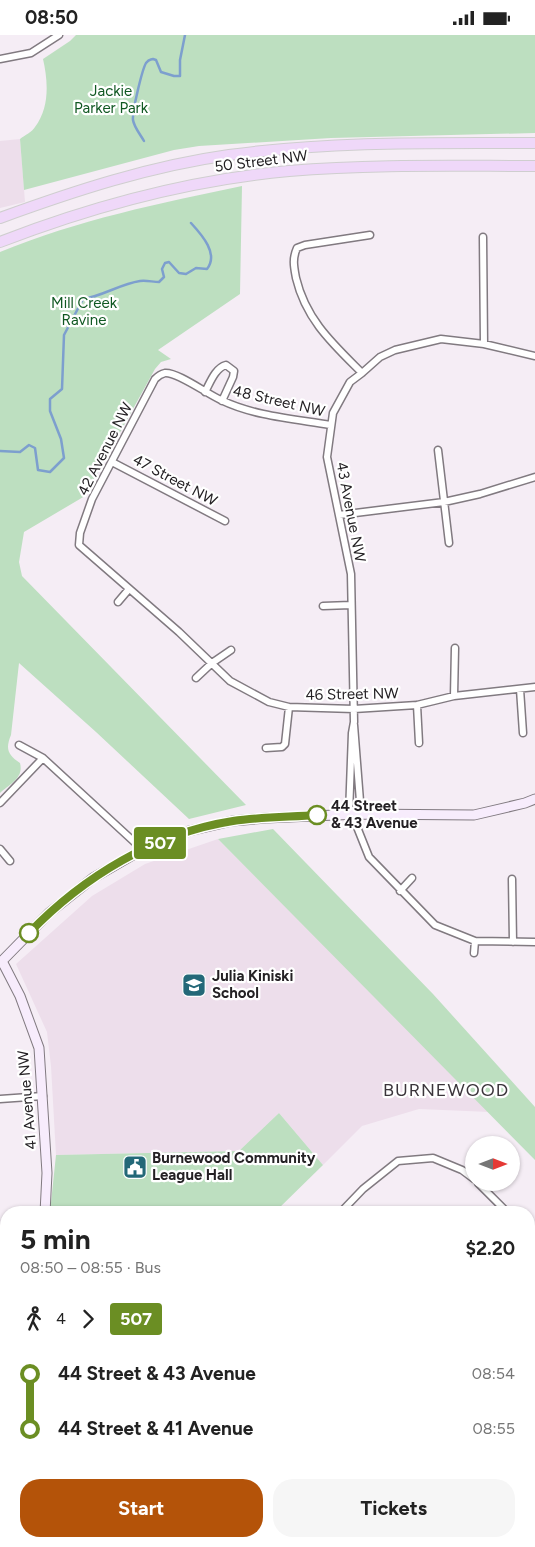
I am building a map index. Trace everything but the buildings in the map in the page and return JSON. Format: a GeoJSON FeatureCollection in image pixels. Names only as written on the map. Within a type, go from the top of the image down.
{"type":"FeatureCollection","features":[{"type":"Feature","properties":{"kind":"main road","name":"50 Street NW"},"geometry":{"type":"LineString","coordinates":[[0,218],[72,192],[118,179],[190,161],[229,155],[312,146],[377,143],[535,143]]}},
{"type":"Feature","properties":{"kind":"main road","name":"50 Street NW"},"geometry":{"type":"LineString","coordinates":[[0,242],[70,217],[157,192],[244,177],[297,171],[380,166],[535,166]]}},
{"type":"Feature","properties":{"kind":"street"},"geometry":{"type":"LineString","coordinates":[[0,59],[31,53],[59,35]]}},
{"type":"Feature","properties":{"kind":"street"},"geometry":{"type":"LineString","coordinates":[[362,373],[324,335],[310,315],[300,296],[293,261],[297,248],[305,245],[370,235]]}},
{"type":"Feature","properties":{"kind":"street"},"geometry":{"type":"LineString","coordinates":[[483,237],[484,344]]}},
{"type":"Feature","properties":{"kind":"street","name":"43 Avenue NW"},"geometry":{"type":"LineString","coordinates":[[357,827],[360,814],[354,722],[351,574],[327,457],[333,413],[350,382],[380,357],[395,350],[442,339],[484,344],[535,356]]}},
{"type":"Feature","properties":{"kind":"street","name":"48 Street NW"},"geometry":{"type":"LineString","coordinates":[[205,392],[221,366],[226,365],[234,371],[222,401]]}},
{"type":"Feature","properties":{"kind":"street","name":"48 Street NW"},"geometry":{"type":"LineString","coordinates":[[166,373],[176,375],[236,407],[330,425]]}},
{"type":"Feature","properties":{"kind":"street","name":"42 Avenue NW"},"geometry":{"type":"LineString","coordinates":[[79,545],[80,533],[92,499],[156,379],[166,373]]}},
{"type":"Feature","properties":{"kind":"street"},"geometry":{"type":"LineString","coordinates":[[438,451],[449,543]]}},
{"type":"Feature","properties":{"kind":"street","name":"47 Street NW"},"geometry":{"type":"LineString","coordinates":[[112,462],[225,521]]}},
{"type":"Feature","properties":{"kind":"street"},"geometry":{"type":"LineString","coordinates":[[339,515],[444,503],[535,477]]}},
{"type":"Feature","properties":{"kind":"street","name":"46 Street NW"},"geometry":{"type":"LineString","coordinates":[[79,545],[230,681],[269,702],[289,707],[354,709],[417,705],[454,696],[535,687]]}},
{"type":"Feature","properties":{"kind":"street"},"geometry":{"type":"LineString","coordinates":[[118,602],[129,589]]}},
{"type":"Feature","properties":{"kind":"street"},"geometry":{"type":"LineString","coordinates":[[323,605],[351,605]]}},
{"type":"Feature","properties":{"kind":"street"},"geometry":{"type":"LineString","coordinates":[[454,696],[455,648]]}},
{"type":"Feature","properties":{"kind":"street"},"geometry":{"type":"LineString","coordinates":[[196,678],[212,663],[231,650]]}},
{"type":"Feature","properties":{"kind":"street"},"geometry":{"type":"LineString","coordinates":[[520,689],[523,733]]}},
{"type":"Feature","properties":{"kind":"street","name":"46 Street NW"},"geometry":{"type":"LineString","coordinates":[[417,705],[419,743]]}},
{"type":"Feature","properties":{"kind":"street","name":"46 Street NW"},"geometry":{"type":"LineString","coordinates":[[266,748],[282,747],[285,744],[289,707]]}},
{"type":"Feature","properties":{"kind":"street","name":"43 Avenue NW"},"geometry":{"type":"LineString","coordinates":[[349,814],[354,722]]}},
{"type":"Feature","properties":{"kind":"street"},"geometry":{"type":"LineString","coordinates":[[19,745],[43,758],[143,850]]}},
{"type":"Feature","properties":{"kind":"street"},"geometry":{"type":"LineString","coordinates":[[0,803],[43,758]]}},
{"type":"Feature","properties":{"kind":"street"},"geometry":{"type":"LineString","coordinates":[[1,962],[49,913],[94,878],[143,850],[189,831],[232,821],[266,818],[349,814],[474,815],[535,799]]}},
{"type":"Feature","properties":{"kind":"street"},"geometry":{"type":"LineString","coordinates":[[349,814],[357,827],[369,857],[400,891],[436,925],[475,941],[535,942]]}},
{"type":"Feature","properties":{"kind":"street"},"geometry":{"type":"LineString","coordinates":[[0,849],[10,861]]}},
{"type":"Feature","properties":{"kind":"street"},"geometry":{"type":"LineString","coordinates":[[400,891],[412,878]]}},
{"type":"Feature","properties":{"kind":"street"},"geometry":{"type":"LineString","coordinates":[[512,879],[513,942]]}},
{"type":"Feature","properties":{"kind":"street"},"geometry":{"type":"LineString","coordinates":[[474,953],[475,941]]}},
{"type":"Feature","properties":{"kind":"street","name":"41 Avenue NW"},"geometry":{"type":"LineString","coordinates":[[1,962],[20,997],[39,1048],[47,1173],[45,1206]]}},
{"type":"Feature","properties":{"kind":"street"},"geometry":{"type":"LineString","coordinates":[[0,1099],[43,1097]]}},
{"type":"Feature","properties":{"kind":"street"},"geometry":{"type":"LineString","coordinates":[[347,1206],[363,1189],[398,1161],[433,1158],[465,1172]]}},
{"type":"Feature","properties":{"kind":"street"},"geometry":{"type":"LineString","coordinates":[[486,1191],[501,1206]]}},
{"type":"Feature","properties":{"kind":"shaded area"},"geometry":{"type":"Polygon","coordinates":[[[20,139],[25,202],[0,208],[0,141],[20,139]]]}},
{"type":"Feature","properties":{"kind":"shaded area","name":"Julia Kiniski School"},"geometry":{"type":"Polygon","coordinates":[[[218,839],[490,1112],[419,1109],[362,1126],[323,1165],[279,1113],[239,1151],[56,1155],[51,1066],[47,1032],[16,964],[92,896],[145,864],[218,839]]]}},
{"type":"Feature","properties":{"kind":"green space","name":"Jackie Parker Park"},"geometry":{"type":"Polygon","coordinates":[[[76,35],[535,35],[535,133],[331,138],[199,146],[174,150],[24,190],[20,139],[34,129],[43,111],[47,85],[43,59],[76,35]]]}},
{"type":"Feature","properties":{"kind":"green space","name":"Mill Creek Ravine"},"geometry":{"type":"Polygon","coordinates":[[[242,186],[240,294],[158,350],[171,359],[161,362],[155,369],[85,496],[24,532],[19,562],[22,576],[246,805],[189,819],[19,663],[8,748],[10,754],[20,763],[21,768],[18,777],[0,793],[0,252],[89,222],[150,206],[242,186]]]}},
{"type":"Feature","properties":{"kind":"green space"},"geometry":{"type":"Polygon","coordinates":[[[273,829],[433,994],[535,1107],[535,1160],[520,1145],[520,1136],[511,1136],[218,839],[273,829]]]}},
{"type":"Feature","properties":{"kind":"green space"},"geometry":{"type":"Polygon","coordinates":[[[279,1113],[323,1165],[281,1206],[51,1206],[56,1155],[239,1151],[279,1113]]]}},
{"type":"Feature","properties":{"kind":"waterway"},"geometry":{"type":"LineString","coordinates":[[144,141],[133,120],[144,67],[149,60],[153,59],[156,60],[161,72],[180,76],[180,60],[185,35]]}},
{"type":"Feature","properties":{"kind":"waterway"},"geometry":{"type":"LineString","coordinates":[[0,451],[20,452],[29,445],[35,448],[38,470],[50,472],[64,458],[61,439],[50,411],[50,399],[62,389],[64,335],[83,299],[133,283],[142,281],[159,282],[164,277],[162,269],[165,263],[169,262],[179,273],[186,274],[196,268],[207,269],[211,257],[208,245],[191,223]]}},
{"type":"Feature","properties":{"kind":"bus line","name":"507"},"geometry":{"type":"LineString","coordinates":[[29,933],[49,913],[94,878],[138,851],[189,831],[232,821],[317,815]]}},
{"type":"Feature","properties":{"kind":"place","name":"44 Street & 43 Avenue"},"geometry":{"type":"Point","coordinates":[317,815]}},
{"type":"Feature","properties":{"kind":"place","name":"Julia Kiniski School"},"geometry":{"type":"Point","coordinates":[194,985]}},
{"type":"Feature","properties":{"kind":"place","name":"Burnewood Community League Hall"},"geometry":{"type":"Point","coordinates":[135,1167]}},
{"type":"Feature","properties":{"kind":"district","name":"BURNEWOOD"},"geometry":{"type":"Point","coordinates":[446,1090]}}]}
